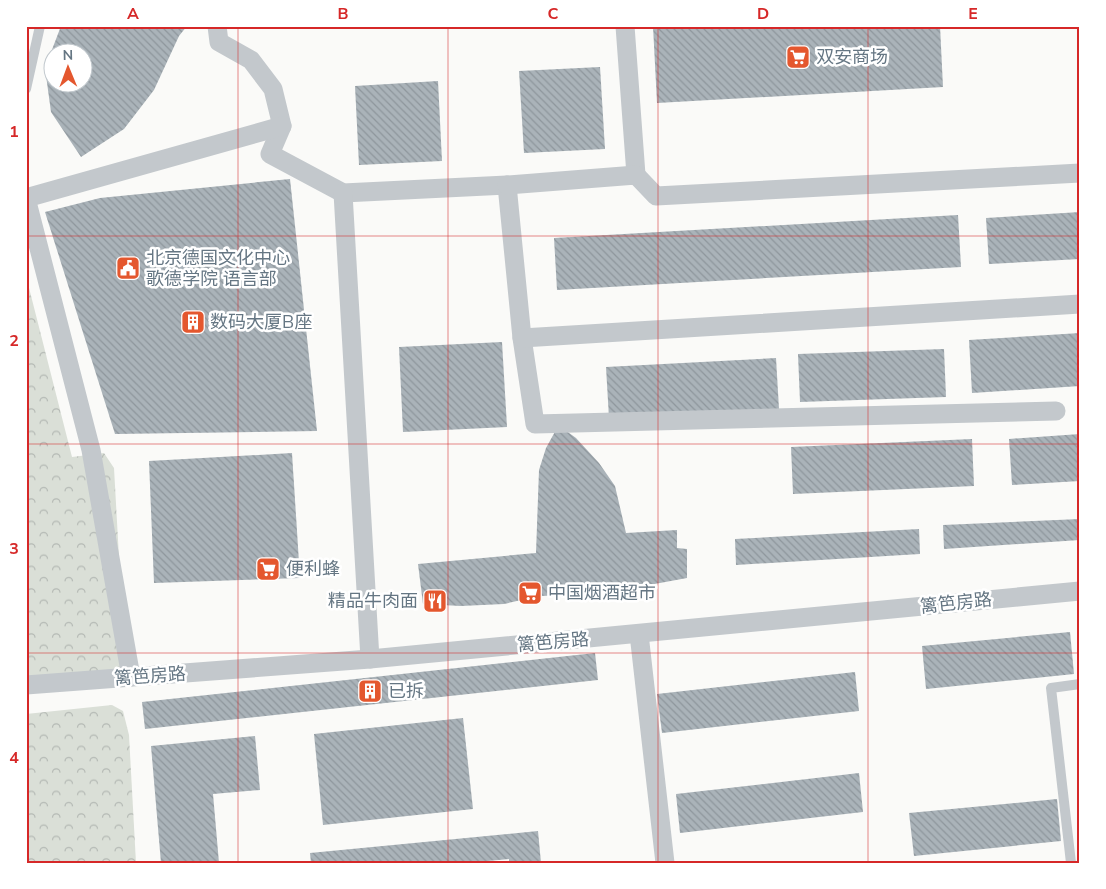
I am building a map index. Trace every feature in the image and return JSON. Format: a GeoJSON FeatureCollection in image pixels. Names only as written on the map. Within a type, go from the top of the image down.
{"type":"FeatureCollection","features":[{"type":"Feature","properties":{"kind":"street"},"geometry":{"type":"LineString","coordinates":[[217,26],[219,42],[252,60],[274,89],[282,126],[270,154],[343,193],[507,185],[636,175]]}},
{"type":"Feature","properties":{"kind":"street"},"geometry":{"type":"LineString","coordinates":[[625,26],[636,175],[656,196],[1080,173]]}},
{"type":"Feature","properties":{"kind":"street"},"geometry":{"type":"LineString","coordinates":[[131,677],[91,450],[26,197],[282,126]]}},
{"type":"Feature","properties":{"kind":"street"},"geometry":{"type":"LineString","coordinates":[[507,185],[522,338],[535,424],[1056,411]]}},
{"type":"Feature","properties":{"kind":"street"},"geometry":{"type":"LineString","coordinates":[[343,193],[370,659]]}},
{"type":"Feature","properties":{"kind":"street"},"geometry":{"type":"LineString","coordinates":[[522,338],[1080,304]]}},
{"type":"Feature","properties":{"kind":"street","name":"篱笆房路"},"geometry":{"type":"LineString","coordinates":[[26,685],[370,659],[1080,591]]}},
{"type":"Feature","properties":{"kind":"street"},"geometry":{"type":"LineString","coordinates":[[639,634],[665,863]]}},
{"type":"Feature","properties":{"kind":"lane"},"geometry":{"type":"LineString","coordinates":[[26,89],[40,26]]}},
{"type":"Feature","properties":{"kind":"lane"},"geometry":{"type":"LineString","coordinates":[[1071,863],[1051,688],[1080,684]]}},
{"type":"Feature","properties":{"kind":"green space"},"geometry":{"type":"Polygon","coordinates":[[[26,276],[72,457],[104,453],[114,468],[125,665],[118,672],[26,677],[26,276]]]}},
{"type":"Feature","properties":{"kind":"green space"},"geometry":{"type":"Polygon","coordinates":[[[112,705],[123,711],[129,735],[136,863],[29,863],[26,845],[26,714],[112,705]]]}},
{"type":"Feature","properties":{"kind":"building"},"geometry":{"type":"Polygon","coordinates":[[[61,26],[187,26],[179,36],[154,90],[124,129],[81,157],[51,112],[48,92],[92,92],[92,42],[55,42],[61,26]]]}},
{"type":"Feature","properties":{"kind":"building","name":"双安商场"},"geometry":{"type":"Polygon","coordinates":[[[653,26],[940,26],[943,87],[657,103],[653,26]]]}},
{"type":"Feature","properties":{"kind":"building"},"geometry":{"type":"Polygon","coordinates":[[[600,67],[605,149],[524,153],[519,71],[600,67]]]}},
{"type":"Feature","properties":{"kind":"building"},"geometry":{"type":"Polygon","coordinates":[[[438,81],[442,161],[359,165],[355,86],[438,81]]]}},
{"type":"Feature","properties":{"kind":"building","name":"数码大厦B座"},"geometry":{"type":"Polygon","coordinates":[[[290,179],[317,431],[115,434],[45,212],[100,198],[290,179]]]}},
{"type":"Feature","properties":{"kind":"building"},"geometry":{"type":"Polygon","coordinates":[[[1080,212],[1080,259],[989,264],[986,218],[1080,212]]]}},
{"type":"Feature","properties":{"kind":"building"},"geometry":{"type":"Polygon","coordinates":[[[958,215],[961,267],[557,290],[554,238],[958,215]]]}},
{"type":"Feature","properties":{"kind":"building"},"geometry":{"type":"Polygon","coordinates":[[[1080,333],[1080,386],[972,393],[969,340],[1080,333]]]}},
{"type":"Feature","properties":{"kind":"building"},"geometry":{"type":"Polygon","coordinates":[[[502,342],[507,427],[403,432],[399,347],[502,342]]]}},
{"type":"Feature","properties":{"kind":"building"},"geometry":{"type":"Polygon","coordinates":[[[944,349],[946,397],[800,402],[798,354],[944,349]]]}},
{"type":"Feature","properties":{"kind":"building"},"geometry":{"type":"Polygon","coordinates":[[[776,358],[779,409],[609,418],[606,367],[776,358]]]}},
{"type":"Feature","properties":{"kind":"building"},"geometry":{"type":"Polygon","coordinates":[[[557,428],[565,430],[576,438],[599,463],[615,486],[626,533],[677,530],[677,548],[687,549],[687,578],[622,590],[575,595],[539,596],[504,604],[461,606],[423,604],[418,564],[536,553],[539,470],[546,448],[557,428]]]}},
{"type":"Feature","properties":{"kind":"building"},"geometry":{"type":"Polygon","coordinates":[[[1080,434],[1080,481],[1012,485],[1009,439],[1080,434]]]}},
{"type":"Feature","properties":{"kind":"building"},"geometry":{"type":"Polygon","coordinates":[[[972,439],[974,486],[793,494],[791,447],[972,439]]]}},
{"type":"Feature","properties":{"kind":"building"},"geometry":{"type":"Polygon","coordinates":[[[292,453],[300,578],[154,583],[149,461],[292,453]]]}},
{"type":"Feature","properties":{"kind":"building"},"geometry":{"type":"Polygon","coordinates":[[[1080,519],[1080,540],[944,549],[943,525],[1080,519]]]}},
{"type":"Feature","properties":{"kind":"building"},"geometry":{"type":"Polygon","coordinates":[[[919,529],[920,554],[736,565],[735,539],[919,529]]]}},
{"type":"Feature","properties":{"kind":"building"},"geometry":{"type":"Polygon","coordinates":[[[1070,632],[1074,674],[926,689],[922,646],[1070,632]]]}},
{"type":"Feature","properties":{"kind":"building","name":"已拆"},"geometry":{"type":"Polygon","coordinates":[[[595,653],[598,680],[145,729],[142,702],[595,653]]]}},
{"type":"Feature","properties":{"kind":"building"},"geometry":{"type":"Polygon","coordinates":[[[855,672],[859,711],[662,733],[657,694],[855,672]]]}},
{"type":"Feature","properties":{"kind":"building"},"geometry":{"type":"Polygon","coordinates":[[[463,718],[473,809],[323,825],[314,734],[463,718]]]}},
{"type":"Feature","properties":{"kind":"building"},"geometry":{"type":"Polygon","coordinates":[[[255,736],[260,790],[213,794],[219,863],[161,863],[151,746],[255,736]]]}},
{"type":"Feature","properties":{"kind":"building"},"geometry":{"type":"Polygon","coordinates":[[[859,773],[863,812],[680,833],[676,794],[859,773]]]}},
{"type":"Feature","properties":{"kind":"building"},"geometry":{"type":"Polygon","coordinates":[[[1057,799],[1061,841],[914,856],[909,813],[1057,799]]]}},
{"type":"Feature","properties":{"kind":"building"},"geometry":{"type":"Polygon","coordinates":[[[538,831],[541,863],[509,863],[509,859],[488,861],[488,863],[311,863],[310,853],[538,831]]]}},
{"type":"Feature","properties":{"kind":"place","name":"双安商场"},"geometry":{"type":"Point","coordinates":[798,57]}},
{"type":"Feature","properties":{"kind":"place","name":"北京德国文化中心 歌德学院 语言部"},"geometry":{"type":"Point","coordinates":[128,268]}},
{"type":"Feature","properties":{"kind":"place","name":"数码大厦B座"},"geometry":{"type":"Point","coordinates":[193,322]}},
{"type":"Feature","properties":{"kind":"place","name":"便利蜂"},"geometry":{"type":"Point","coordinates":[268,569]}},
{"type":"Feature","properties":{"kind":"place","name":"中国烟酒超市"},"geometry":{"type":"Point","coordinates":[530,593]}},
{"type":"Feature","properties":{"kind":"place","name":"精品牛肉面"},"geometry":{"type":"Point","coordinates":[435,601]}},
{"type":"Feature","properties":{"kind":"place","name":"已拆"},"geometry":{"type":"Point","coordinates":[370,691]}}]}
